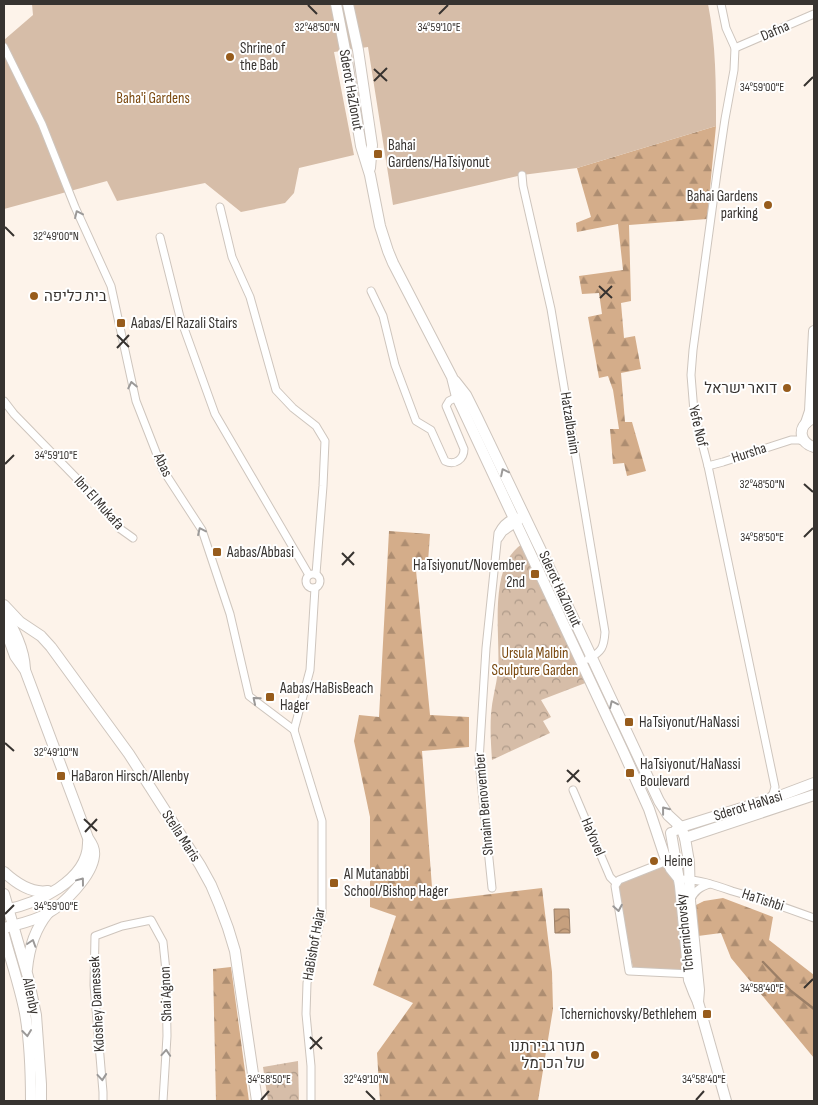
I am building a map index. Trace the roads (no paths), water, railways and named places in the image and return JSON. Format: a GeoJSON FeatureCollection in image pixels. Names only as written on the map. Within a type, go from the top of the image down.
{"type":"FeatureCollection","features":[{"type":"Feature","properties":{"kind":"street","name":"Sderot HaZionut"},"geometry":{"type":"LineString","coordinates":[[336,4],[361,146],[370,175],[380,226],[388,251],[452,377],[466,395],[478,417],[525,516],[649,809]]}},
{"type":"Feature","properties":{"kind":"street","name":"Sderot HaZionut"},"geometry":{"type":"LineString","coordinates":[[348,4],[358,50],[372,144],[370,175]]}},
{"type":"Feature","properties":{"kind":"street","name":"Yefe Nof"},"geometry":{"type":"LineString","coordinates":[[721,4],[726,28],[735,48],[734,70],[717,173],[691,375],[694,412],[708,466],[775,787]]}},
{"type":"Feature","properties":{"kind":"street","name":"Dafna"},"geometry":{"type":"LineString","coordinates":[[735,48],[814,14]]}},
{"type":"Feature","properties":{"kind":"street","name":"Abas"},"geometry":{"type":"LineString","coordinates":[[4,46],[42,124],[74,207],[111,286],[136,401],[163,470],[202,530],[230,614],[249,696],[294,730]]}},
{"type":"Feature","properties":{"kind":"street","name":"Hatzalbanim"},"geometry":{"type":"LineString","coordinates":[[522,175],[551,309],[605,632],[605,641],[602,649],[587,660]]}},
{"type":"Feature","properties":{"kind":"street"},"geometry":{"type":"LineString","coordinates":[[220,207],[232,257],[250,296],[276,390],[293,408],[316,426],[325,441],[323,486],[312,575],[306,579],[306,584],[315,588]]}},
{"type":"Feature","properties":{"kind":"street"},"geometry":{"type":"LineString","coordinates":[[160,237],[180,318],[216,414],[312,575],[319,578],[320,583],[315,588],[310,670],[294,730]]}},
{"type":"Feature","properties":{"kind":"street"},"geometry":{"type":"LineString","coordinates":[[371,291],[383,316],[395,365],[416,421],[431,430],[445,461],[450,463],[459,461],[464,454],[464,449],[446,406],[449,401],[457,397]]}},
{"type":"Feature","properties":{"kind":"street"},"geometry":{"type":"LineString","coordinates":[[811,447],[802,436],[808,423],[810,411],[814,331]]}},
{"type":"Feature","properties":{"kind":"street","name":"Sderot HaZionut"},"geometry":{"type":"LineString","coordinates":[[452,377],[457,397],[515,521],[658,801],[668,815],[681,826]]}},
{"type":"Feature","properties":{"kind":"street","name":"Ibn El Mukafa"},"geometry":{"type":"LineString","coordinates":[[4,401],[14,414],[86,488],[119,528],[133,538]]}},
{"type":"Feature","properties":{"kind":"street","name":"Hursha"},"geometry":{"type":"LineString","coordinates":[[708,466],[791,440],[808,423]]}},
{"type":"Feature","properties":{"kind":"street","name":"Hursha"},"geometry":{"type":"LineString","coordinates":[[791,440],[799,440],[811,447]]}},
{"type":"Feature","properties":{"kind":"street"},"geometry":{"type":"LineString","coordinates":[[515,521],[525,516]]}},
{"type":"Feature","properties":{"kind":"street","name":"Shnaim Benovember"},"geometry":{"type":"LineString","coordinates":[[492,888],[479,761],[486,648],[497,540],[515,521]]}},
{"type":"Feature","properties":{"kind":"street","name":"Stella Maris"},"geometry":{"type":"LineString","coordinates":[[4,605],[20,622],[38,634],[61,660],[129,754],[200,865],[228,928],[235,952],[257,1101]]}},
{"type":"Feature","properties":{"kind":"street"},"geometry":{"type":"LineString","coordinates":[[4,612],[13,628],[9,632]]}},
{"type":"Feature","properties":{"kind":"street"},"geometry":{"type":"LineString","coordinates":[[9,632],[38,634]]}},
{"type":"Feature","properties":{"kind":"street"},"geometry":{"type":"LineString","coordinates":[[9,632],[23,654]]}},
{"type":"Feature","properties":{"kind":"street"},"geometry":{"type":"LineString","coordinates":[[8,927],[40,917],[65,900],[88,873],[94,857],[94,850],[24,670],[15,656],[9,632]]}},
{"type":"Feature","properties":{"kind":"street"},"geometry":{"type":"LineString","coordinates":[[24,670],[24,647],[29,639],[38,634]]}},
{"type":"Feature","properties":{"kind":"street","name":"HaBishof Hajar"},"geometry":{"type":"LineString","coordinates":[[294,730],[322,821],[322,912],[307,983],[306,1006],[311,1066],[311,1101]]}},
{"type":"Feature","properties":{"kind":"street","name":"Sderot HaNasi"},"geometry":{"type":"LineString","coordinates":[[671,833],[681,826],[786,794],[814,783]]}},
{"type":"Feature","properties":{"kind":"street"},"geometry":{"type":"LineString","coordinates":[[767,800],[773,794],[775,787],[780,792],[786,794]]}},
{"type":"Feature","properties":{"kind":"street","name":"HaYovel"},"geometry":{"type":"LineString","coordinates":[[573,790],[610,877],[616,883]]}},
{"type":"Feature","properties":{"kind":"street","name":"Sderot HaNasi"},"geometry":{"type":"LineString","coordinates":[[686,838],[814,795]]}},
{"type":"Feature","properties":{"kind":"street"},"geometry":{"type":"LineString","coordinates":[[649,809],[671,833],[686,838]]}},
{"type":"Feature","properties":{"kind":"street","name":"Tchernichovsky"},"geometry":{"type":"LineString","coordinates":[[649,809],[665,857],[671,868],[684,879],[690,901],[692,971]]}},
{"type":"Feature","properties":{"kind":"street","name":"Tchernichovsky"},"geometry":{"type":"LineString","coordinates":[[681,826],[686,838],[689,862],[684,879],[692,971],[699,990],[698,1002],[727,1101]]}},
{"type":"Feature","properties":{"kind":"street"},"geometry":{"type":"LineString","coordinates":[[689,862],[694,846],[708,831]]}},
{"type":"Feature","properties":{"kind":"street"},"geometry":{"type":"LineString","coordinates":[[671,833],[684,879]]}},
{"type":"Feature","properties":{"kind":"street"},"geometry":{"type":"LineString","coordinates":[[6,909],[37,899],[68,882],[79,868],[88,851],[88,838]]}},
{"type":"Feature","properties":{"kind":"street"},"geometry":{"type":"LineString","coordinates":[[665,857],[662,863],[619,880],[616,883],[615,889],[629,972],[692,971]]}},
{"type":"Feature","properties":{"kind":"street"},"geometry":{"type":"LineString","coordinates":[[4,872],[20,885],[34,891],[54,890]]}},
{"type":"Feature","properties":{"kind":"street","name":"HaTishbi"},"geometry":{"type":"LineString","coordinates":[[684,879],[710,884],[762,899],[814,918]]}},
{"type":"Feature","properties":{"kind":"street"},"geometry":{"type":"LineString","coordinates":[[690,901],[699,888],[710,884]]}},
{"type":"Feature","properties":{"kind":"street","name":"Allenby"},"geometry":{"type":"LineString","coordinates":[[4,894],[8,927],[28,977],[36,1015],[41,1101]]}},
{"type":"Feature","properties":{"kind":"street"},"geometry":{"type":"LineString","coordinates":[[28,977],[28,959],[34,936],[49,912]]}},
{"type":"Feature","properties":{"kind":"street","name":"Shai Agnon"},"geometry":{"type":"LineString","coordinates":[[122,926],[150,920],[163,942],[166,971],[167,1036],[163,1101]]}},
{"type":"Feature","properties":{"kind":"street","name":"Kdoshey Damessek"},"geometry":{"type":"LineString","coordinates":[[103,1101],[94,985],[95,936],[122,926]]}},
{"type":"Feature","properties":{"kind":"street","name":"Allenby"},"geometry":{"type":"LineString","coordinates":[[4,935],[26,1020],[31,1101]]}},
{"type":"Feature","properties":{"kind":"street"},"geometry":{"type":"LineString","coordinates":[[4,956],[13,968]]}},
{"type":"Feature","properties":{"kind":"water"},"geometry":{"type":"Polygon","coordinates":[[[554,909],[569,909],[570,933],[555,933],[554,909]]]}},
{"type":"Feature","properties":{"kind":"waterway"},"geometry":{"type":"LineString","coordinates":[[763,962],[791,991],[814,1009]]}},
{"type":"Feature","properties":{"kind":"place","name":"Shrine of the Bab"},"geometry":{"type":"Point","coordinates":[230,57]}},
{"type":"Feature","properties":{"kind":"place","name":"Bahai Gardens/HaTsiyonut"},"geometry":{"type":"Point","coordinates":[378,154]}},
{"type":"Feature","properties":{"kind":"place","name":"Bahai Gardens parking"},"geometry":{"type":"Point","coordinates":[768,205]}},
{"type":"Feature","properties":{"kind":"place","name":"בית כליפה"},"geometry":{"type":"Point","coordinates":[34,296]}},
{"type":"Feature","properties":{"kind":"place","name":"Aabas/El Razali Stairs"},"geometry":{"type":"Point","coordinates":[121,323]}},
{"type":"Feature","properties":{"kind":"place","name":"דואר ישראל"},"geometry":{"type":"Point","coordinates":[787,388]}},
{"type":"Feature","properties":{"kind":"place","name":"Aabas/Abbasi"},"geometry":{"type":"Point","coordinates":[217,552]}},
{"type":"Feature","properties":{"kind":"place","name":"HaTsiyonut/November 2nd"},"geometry":{"type":"Point","coordinates":[535,574]}},
{"type":"Feature","properties":{"kind":"place","name":"Aabas/HaBisBeach Hager"},"geometry":{"type":"Point","coordinates":[270,697]}},
{"type":"Feature","properties":{"kind":"place","name":"HaTsiyonut/HaNassi"},"geometry":{"type":"Point","coordinates":[629,722]}},
{"type":"Feature","properties":{"kind":"place","name":"HaTsiyonut/HaNassi Boulevard"},"geometry":{"type":"Point","coordinates":[630,773]}},
{"type":"Feature","properties":{"kind":"place","name":"HaBaron Hirsch/Allenby"},"geometry":{"type":"Point","coordinates":[61,776]}},
{"type":"Feature","properties":{"kind":"place","name":"Heine"},"geometry":{"type":"Point","coordinates":[654,861]}},
{"type":"Feature","properties":{"kind":"place","name":"Al Mutanabbi School/Bishop Hager"},"geometry":{"type":"Point","coordinates":[334,883]}},
{"type":"Feature","properties":{"kind":"place","name":"Tchernichovsky/Bethlehem"},"geometry":{"type":"Point","coordinates":[707,1014]}},
{"type":"Feature","properties":{"kind":"place","name":"מנזר גבירתנו של הכרמל"},"geometry":{"type":"Point","coordinates":[595,1055]}},
{"type":"Feature","properties":{"kind":"park label","name":"Baha'i Gardens"},"geometry":{"type":"Point","coordinates":[153,98]}},
{"type":"Feature","properties":{"kind":"park label","name":"Ursula Malbin Sculpture Garden"},"geometry":{"type":"Point","coordinates":[535,662]}}]}
